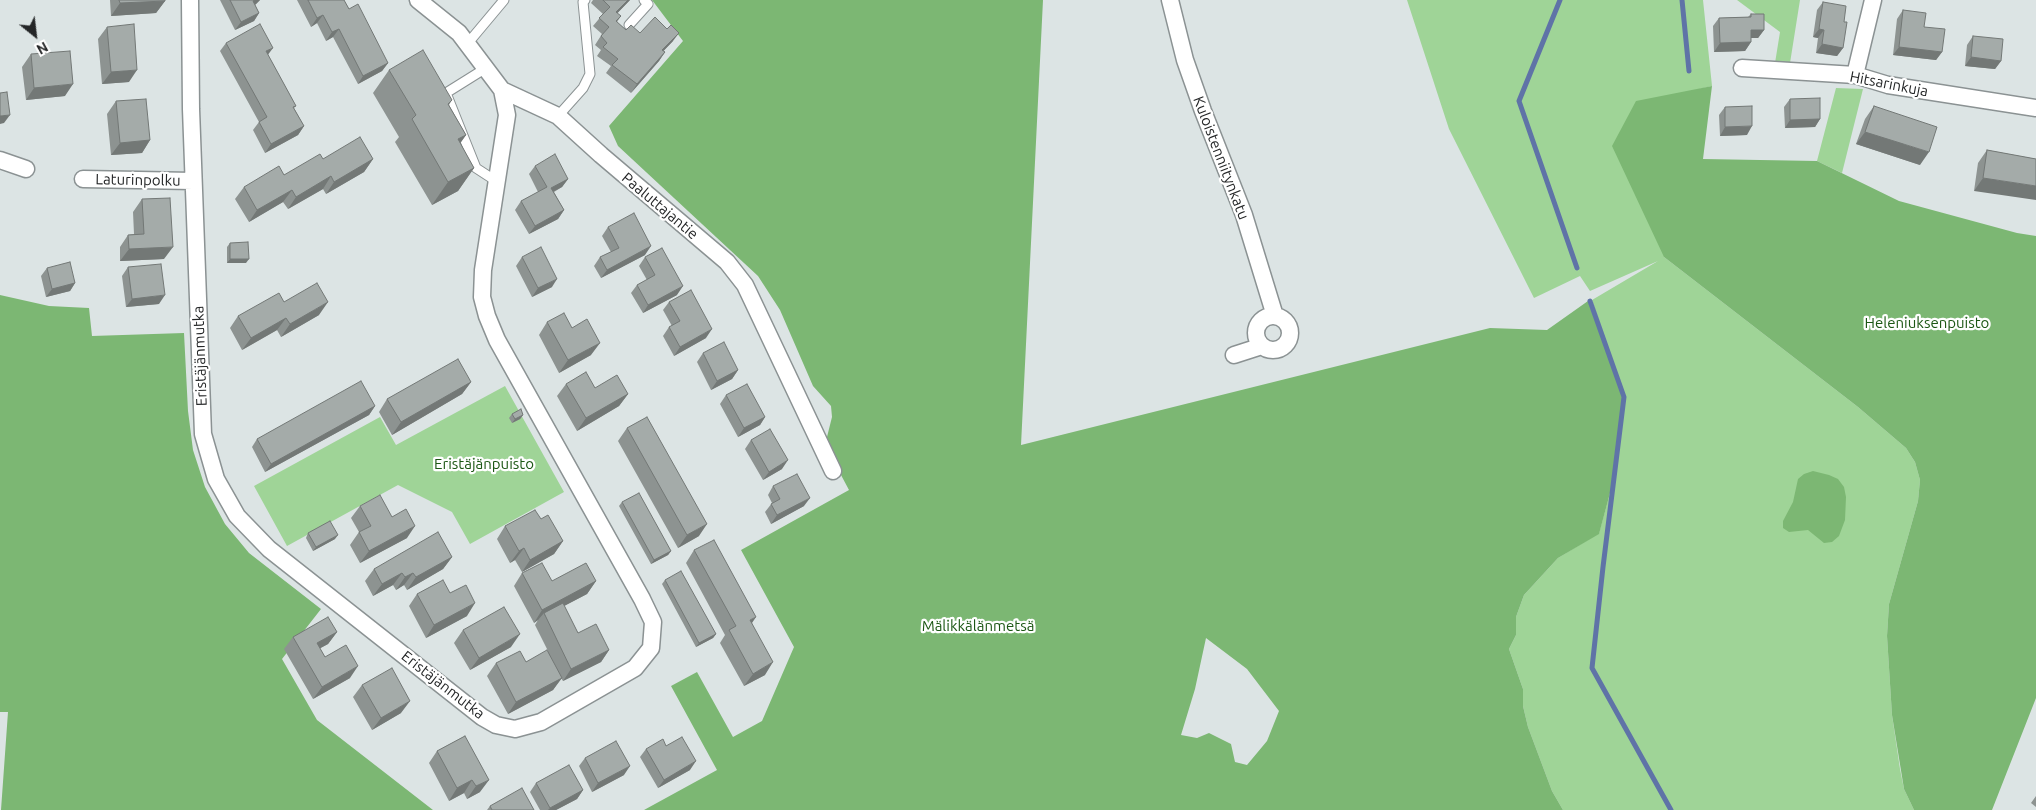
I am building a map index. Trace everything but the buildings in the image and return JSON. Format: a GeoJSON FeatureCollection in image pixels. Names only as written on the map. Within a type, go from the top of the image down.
{"type":"FeatureCollection","features":[{"type":"Feature","properties":{"kind":"street","name":"Eristäjänmutka"},"geometry":{"type":"LineString","coordinates":[[190,0],[193,181],[203,434],[216,479],[237,516],[269,549],[482,717],[496,725],[515,729],[541,722],[634,668],[652,648],[652,622],[637,590],[497,340],[487,316],[482,297],[483,270],[507,115],[502,90]]}},
{"type":"Feature","properties":{"kind":"street","name":"Paaluttajantie"},"geometry":{"type":"LineString","coordinates":[[418,0],[459,33],[502,90],[558,116],[727,262],[745,285],[833,471]]}},
{"type":"Feature","properties":{"kind":"street","name":"Kuloistenniitynkatu"},"geometry":{"type":"LineString","coordinates":[[1170,0],[1185,60],[1244,215],[1275,316]]}},
{"type":"Feature","properties":{"kind":"street"},"geometry":{"type":"LineString","coordinates":[[1855,75],[1873,0]]}},
{"type":"Feature","properties":{"kind":"street","name":"Hitsarinkuja"},"geometry":{"type":"LineString","coordinates":[[1742,68],[1855,75],[1888,85],[2036,108]]}},
{"type":"Feature","properties":{"kind":"street"},"geometry":{"type":"LineString","coordinates":[[0,160],[26,169]]}},
{"type":"Feature","properties":{"kind":"street","name":"Laturinpolku"},"geometry":{"type":"LineString","coordinates":[[83,179],[193,181]]}},
{"type":"Feature","properties":{"kind":"street"},"geometry":{"type":"LineString","coordinates":[[1275,316],[1286,323],[1290,333],[1289,339],[1282,348],[1272,350],[1262,346],[1256,337],[1258,326],[1266,318],[1275,316]]}},
{"type":"Feature","properties":{"kind":"street"},"geometry":{"type":"LineString","coordinates":[[1234,355],[1262,346]]}},
{"type":"Feature","properties":{"kind":"lane"},"geometry":{"type":"LineString","coordinates":[[468,43],[504,0]]}},
{"type":"Feature","properties":{"kind":"lane"},"geometry":{"type":"LineString","coordinates":[[558,116],[583,88],[590,74],[583,2],[585,0]]}},
{"type":"Feature","properties":{"kind":"lane"},"geometry":{"type":"LineString","coordinates":[[629,25],[648,4],[644,0]]}},
{"type":"Feature","properties":{"kind":"lane"},"geometry":{"type":"LineString","coordinates":[[486,68],[446,93],[476,168],[496,181]]}},
{"type":"Feature","properties":{"kind":"green space","name":"Mälikkälänmetsä"},"geometry":{"type":"Polygon","coordinates":[[[652,0],[1043,0],[1021,445],[1490,328],[1547,330],[1588,301],[1624,397],[1613,482],[1599,534],[1558,558],[1524,595],[1516,617],[1516,635],[1509,649],[1523,689],[1523,706],[1528,727],[1552,791],[1563,810],[644,810],[717,770],[671,686],[697,672],[733,737],[762,721],[794,647],[741,550],[849,490],[825,445],[832,417],[831,406],[813,386],[780,310],[758,276],[618,146],[609,126],[683,41],[652,0]],[[1206,638],[1195,689],[1181,735],[1197,738],[1209,733],[1231,744],[1235,762],[1247,765],[1267,741],[1279,711],[1247,669],[1206,638]]]}},
{"type":"Feature","properties":{"kind":"green space"},"geometry":{"type":"Polygon","coordinates":[[[1407,0],[1703,0],[1712,86],[1679,94],[1664,257],[1858,407],[1906,448],[1915,462],[1920,480],[1918,501],[1889,604],[1887,636],[1892,715],[1900,769],[1904,789],[1914,810],[1563,810],[1552,791],[1528,727],[1523,706],[1523,689],[1509,649],[1516,635],[1516,617],[1524,595],[1558,558],[1599,533],[1613,482],[1624,397],[1592,300],[1658,261],[1590,291],[1580,276],[1534,298],[1449,129],[1407,0]]]}},
{"type":"Feature","properties":{"kind":"green space"},"geometry":{"type":"Polygon","coordinates":[[[1737,0],[1800,0],[1790,63],[1775,63],[1780,32],[1737,0]]]}},
{"type":"Feature","properties":{"kind":"green space","name":"Heleniuksenpuisto"},"geometry":{"type":"Polygon","coordinates":[[[1712,86],[1703,159],[1817,161],[1899,201],[2017,233],[2036,236],[2036,698],[1992,810],[1914,810],[1904,789],[1892,715],[1887,636],[1889,604],[1918,501],[1920,480],[1915,462],[1906,448],[1858,407],[1664,257],[1612,146],[1636,101],[1712,86]]]}},
{"type":"Feature","properties":{"kind":"green space"},"geometry":{"type":"Polygon","coordinates":[[[1836,88],[1863,89],[1842,173],[1817,161],[1836,88]]]}},
{"type":"Feature","properties":{"kind":"green space"},"geometry":{"type":"Polygon","coordinates":[[[0,295],[49,306],[89,308],[92,336],[184,333],[188,411],[193,450],[205,487],[225,524],[249,553],[321,609],[282,659],[317,720],[433,810],[1,810],[8,712],[0,712],[0,295]]]}},
{"type":"Feature","properties":{"kind":"green space","name":"Eristäjänpuisto"},"geometry":{"type":"Polygon","coordinates":[[[505,386],[564,492],[470,544],[452,512],[398,485],[287,546],[254,486],[380,417],[396,445],[505,386]]]}},
{"type":"Feature","properties":{"kind":"green space"},"geometry":{"type":"Polygon","coordinates":[[[1813,471],[1838,479],[1844,487],[1846,497],[1845,520],[1839,536],[1832,542],[1824,543],[1808,530],[1789,532],[1783,528],[1783,521],[1793,502],[1798,479],[1804,474],[1813,471]]]}},
{"type":"Feature","properties":{"kind":"waterway"},"geometry":{"type":"LineString","coordinates":[[1560,0],[1519,101],[1577,268]]}},
{"type":"Feature","properties":{"kind":"waterway"},"geometry":{"type":"LineString","coordinates":[[1682,0],[1689,71]]}},
{"type":"Feature","properties":{"kind":"waterway"},"geometry":{"type":"LineString","coordinates":[[1590,301],[1624,397],[1592,668],[1671,810]]}}]}
